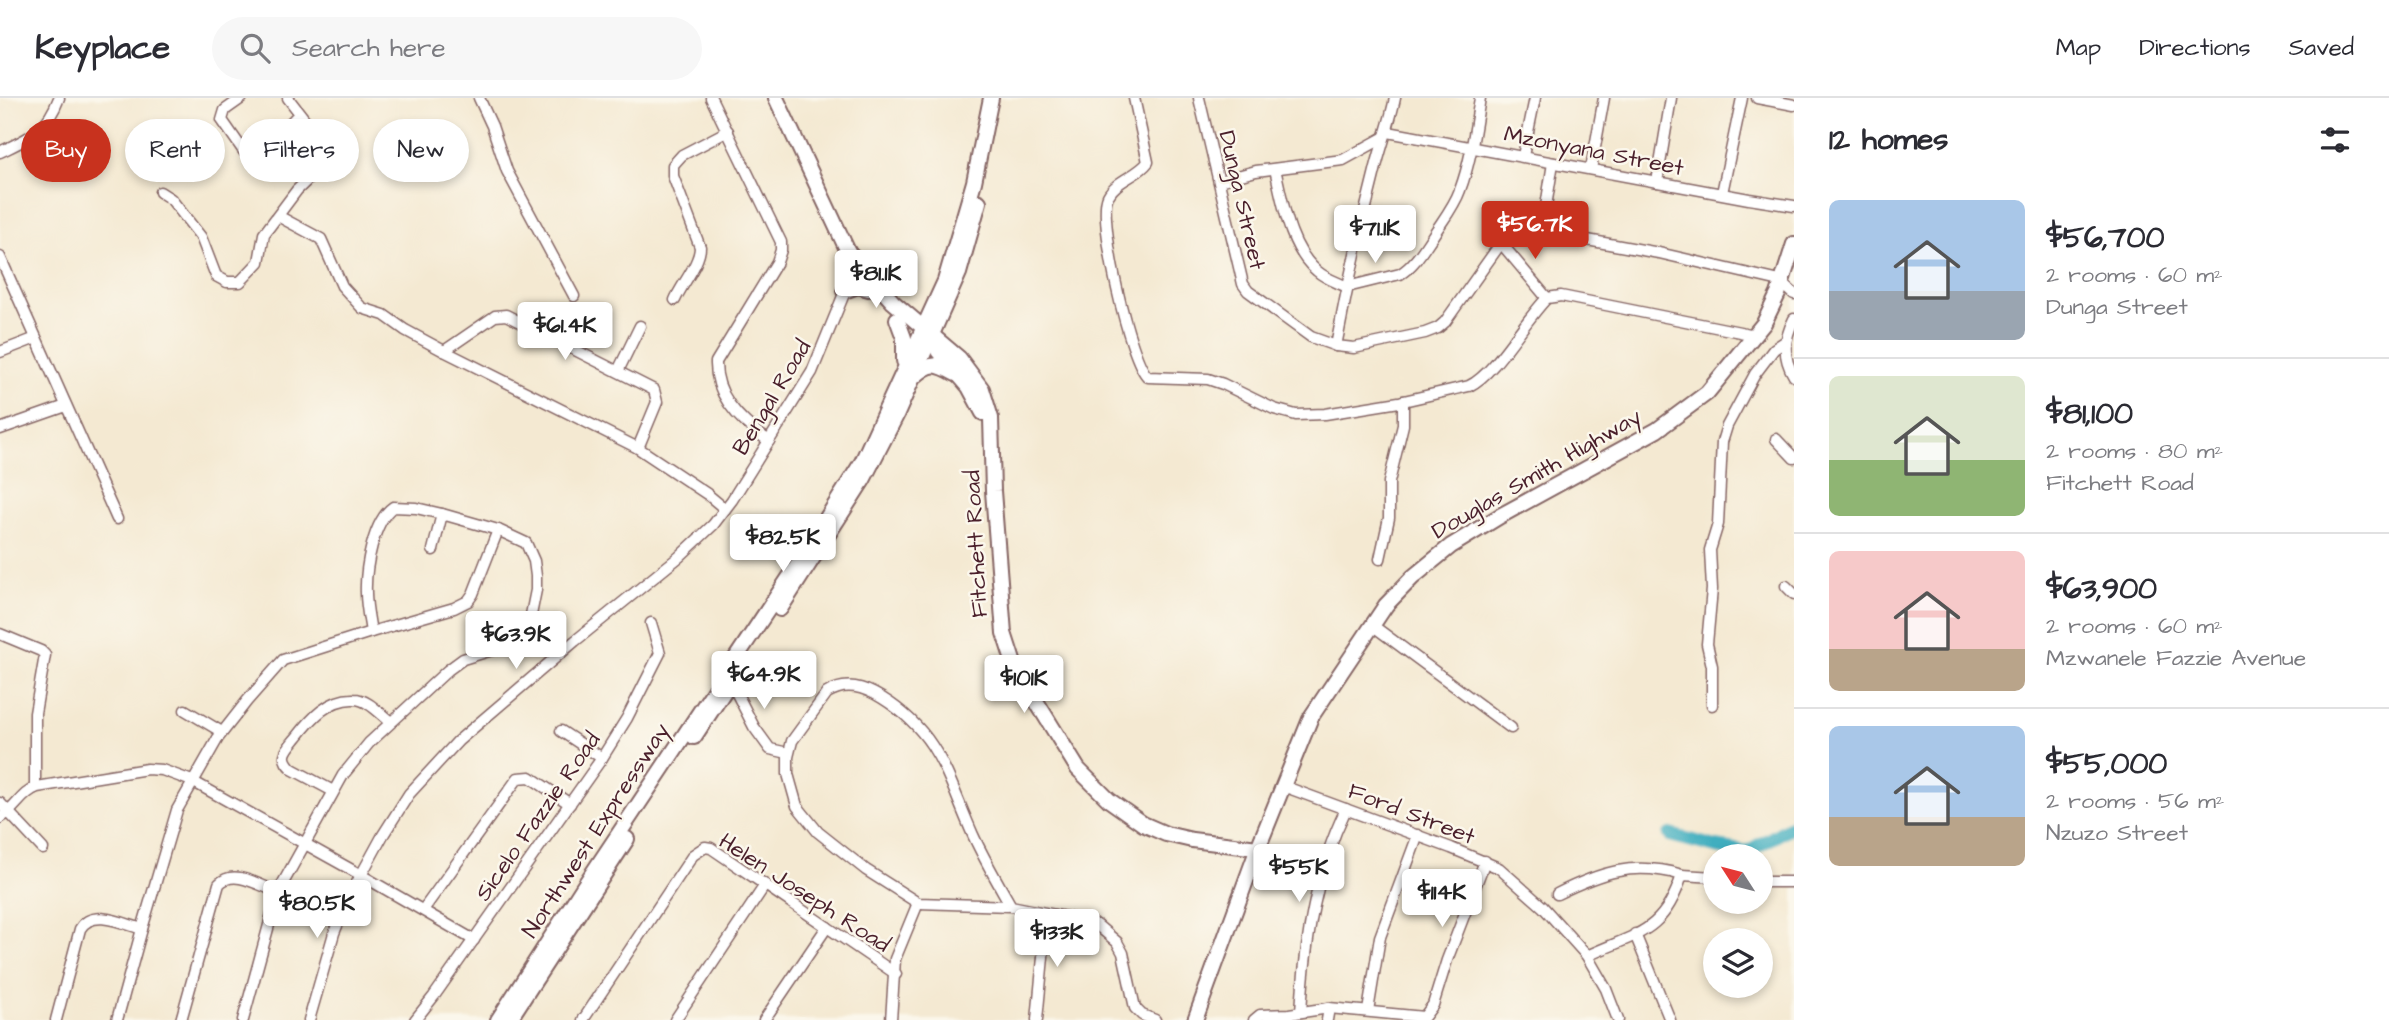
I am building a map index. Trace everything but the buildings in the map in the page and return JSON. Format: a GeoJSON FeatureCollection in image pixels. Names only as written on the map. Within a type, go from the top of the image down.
{"type":"FeatureCollection","features":[{"type":"Feature","properties":{"kind":"main road","name":"Fitchett Road"},"geometry":{"type":"LineString","coordinates":[[776,98],[869,289],[926,336],[959,358],[982,389],[991,418],[993,491],[1004,633],[1015,667],[1078,769],[1109,800],[1143,824],[1192,841],[1258,848]]}},
{"type":"Feature","properties":{"kind":"main road","name":"Northwest Expressway"},"geometry":{"type":"LineString","coordinates":[[926,336],[971,193],[991,98]]}},
{"type":"Feature","properties":{"kind":"main road","name":"Northwest Expressway"},"geometry":{"type":"LineString","coordinates":[[509,1020],[807,570],[863,480],[926,336],[959,273],[978,205],[1000,98]]}},
{"type":"Feature","properties":{"kind":"main road","name":"Douglas Smith Highway"},"geometry":{"type":"LineString","coordinates":[[1195,1020],[1258,848],[1311,717],[1386,605],[1413,577],[1451,546],[1679,415],[1707,393],[1755,335],[1770,311],[1780,281],[1791,264],[1794,244]]}},
{"type":"Feature","properties":{"kind":"main road","name":"Fitchett Road"},"geometry":{"type":"LineString","coordinates":[[854,260],[900,315]]}},
{"type":"Feature","properties":{"kind":"main road"},"geometry":{"type":"LineString","coordinates":[[959,273],[946,323],[948,337],[959,358]]}},
{"type":"Feature","properties":{"kind":"main road"},"geometry":{"type":"LineString","coordinates":[[844,291],[858,286],[869,289]]}},
{"type":"Feature","properties":{"kind":"main road"},"geometry":{"type":"LineString","coordinates":[[939,296],[917,311],[900,315],[909,375],[931,365],[939,365],[960,376]]}},
{"type":"Feature","properties":{"kind":"main road","name":"Fitchett Road"},"geometry":{"type":"LineString","coordinates":[[926,336],[969,387],[992,430]]}},
{"type":"Feature","properties":{"kind":"main road","name":"Northwest Expressway"},"geometry":{"type":"LineString","coordinates":[[498,1020],[833,510],[909,375]]}},
{"type":"Feature","properties":{"kind":"street"},"geometry":{"type":"LineString","coordinates":[[0,152],[42,129],[53,114],[59,98]]}},
{"type":"Feature","properties":{"kind":"street"},"geometry":{"type":"LineString","coordinates":[[242,98],[225,110],[222,120],[244,153],[249,156],[260,154],[299,114]]}},
{"type":"Feature","properties":{"kind":"street"},"geometry":{"type":"LineString","coordinates":[[160,191],[171,200],[201,237],[214,272],[227,282],[240,282],[259,262],[262,239],[297,190],[323,165],[327,156],[325,146],[288,98]]}},
{"type":"Feature","properties":{"kind":"street"},"geometry":{"type":"LineString","coordinates":[[479,98],[492,125],[507,171],[574,296]]}},
{"type":"Feature","properties":{"kind":"street"},"geometry":{"type":"LineString","coordinates":[[711,98],[777,232],[781,250],[777,262],[719,355],[715,371],[739,419],[769,441]]}},
{"type":"Feature","properties":{"kind":"street"},"geometry":{"type":"LineString","coordinates":[[1134,98],[1148,162],[1112,191],[1106,203],[1104,220],[1117,284],[1138,363],[1143,373],[1152,378],[1208,379],[1274,409],[1296,415],[1325,414],[1402,401],[1479,382],[1547,298]]}},
{"type":"Feature","properties":{"kind":"street","name":"Dunga Street"},"geometry":{"type":"LineString","coordinates":[[1199,98],[1246,289],[1311,337],[1336,346],[1354,348],[1438,328],[1501,243]]}},
{"type":"Feature","properties":{"kind":"street"},"geometry":{"type":"LineString","coordinates":[[1336,346],[1347,287],[1395,98]]}},
{"type":"Feature","properties":{"kind":"street"},"geometry":{"type":"LineString","coordinates":[[1275,169],[1288,219],[1300,248],[1317,272],[1347,287],[1400,274],[1412,265],[1454,203],[1461,188],[1472,147],[1480,98]]}},
{"type":"Feature","properties":{"kind":"street"},"geometry":{"type":"LineString","coordinates":[[1523,156],[1535,98]]}},
{"type":"Feature","properties":{"kind":"street"},"geometry":{"type":"LineString","coordinates":[[1591,169],[1604,98]]}},
{"type":"Feature","properties":{"kind":"street"},"geometry":{"type":"LineString","coordinates":[[1657,182],[1671,98]]}},
{"type":"Feature","properties":{"kind":"street"},"geometry":{"type":"LineString","coordinates":[[1722,194],[1742,98]]}},
{"type":"Feature","properties":{"kind":"street"},"geometry":{"type":"LineString","coordinates":[[1757,98],[1794,106]]}},
{"type":"Feature","properties":{"kind":"street"},"geometry":{"type":"LineString","coordinates":[[675,300],[682,283],[698,259],[700,247],[673,176],[673,164],[682,155],[728,131]]}},
{"type":"Feature","properties":{"kind":"street"},"geometry":{"type":"LineString","coordinates":[[1219,181],[1256,171],[1343,160],[1385,135]]}},
{"type":"Feature","properties":{"kind":"street","name":"Mzonyana Street"},"geometry":{"type":"LineString","coordinates":[[1385,135],[1472,147],[1794,206]]}},
{"type":"Feature","properties":{"kind":"street"},"geometry":{"type":"LineString","coordinates":[[1542,231],[1553,163]]}},
{"type":"Feature","properties":{"kind":"street"},"geometry":{"type":"LineString","coordinates":[[278,216],[321,239],[342,286],[359,306],[384,315],[405,331],[638,448],[725,509]]}},
{"type":"Feature","properties":{"kind":"street"},"geometry":{"type":"LineString","coordinates":[[1547,298],[1501,243],[1511,231],[1542,231],[1584,241],[1660,253],[1780,281],[1794,294]]}},
{"type":"Feature","properties":{"kind":"street"},"geometry":{"type":"LineString","coordinates":[[0,257],[117,519]]}},
{"type":"Feature","properties":{"kind":"street","name":"Bengal Road"},"geometry":{"type":"LineString","coordinates":[[309,1020],[334,933],[361,874],[398,810],[444,754],[575,641],[679,557],[713,525],[812,373],[854,260]]}},
{"type":"Feature","properties":{"kind":"street"},"geometry":{"type":"LineString","coordinates":[[1547,298],[1574,298],[1755,335]]}},
{"type":"Feature","properties":{"kind":"street"},"geometry":{"type":"LineString","coordinates":[[444,351],[495,316],[503,314],[649,386],[657,397],[657,402],[638,448]]}},
{"type":"Feature","properties":{"kind":"street"},"geometry":{"type":"LineString","coordinates":[[1794,319],[1786,341],[1787,360],[1794,376]]}},
{"type":"Feature","properties":{"kind":"street"},"geometry":{"type":"LineString","coordinates":[[618,371],[640,326]]}},
{"type":"Feature","properties":{"kind":"street"},"geometry":{"type":"LineString","coordinates":[[0,352],[36,338]]}},
{"type":"Feature","properties":{"kind":"street"},"geometry":{"type":"LineString","coordinates":[[1712,705],[1713,666],[1707,645],[1712,589],[1710,550],[1717,524],[1722,442],[1727,426],[1755,374],[1774,349],[1786,341]]}},
{"type":"Feature","properties":{"kind":"street"},"geometry":{"type":"LineString","coordinates":[[1380,559],[1389,518],[1389,482],[1403,425],[1402,401]]}},
{"type":"Feature","properties":{"kind":"street"},"geometry":{"type":"LineString","coordinates":[[0,429],[66,406]]}},
{"type":"Feature","properties":{"kind":"street"},"geometry":{"type":"LineString","coordinates":[[1776,439],[1794,458]]}},
{"type":"Feature","properties":{"kind":"street"},"geometry":{"type":"LineString","coordinates":[[243,1020],[278,892],[333,791],[352,764],[391,722],[456,663],[505,646],[530,620],[536,590],[532,553],[526,543],[498,530],[442,514],[398,506],[390,509],[383,518],[373,543],[366,584],[371,632]]}},
{"type":"Feature","properties":{"kind":"street"},"geometry":{"type":"LineString","coordinates":[[433,550],[442,514]]}},
{"type":"Feature","properties":{"kind":"street"},"geometry":{"type":"LineString","coordinates":[[117,1020],[175,817],[192,781],[222,732],[283,660],[454,608],[468,601],[498,530]]}},
{"type":"Feature","properties":{"kind":"street","name":"Sicelo Fazzie Road"},"geometry":{"type":"LineString","coordinates":[[415,1020],[570,804],[627,718],[659,657],[659,643],[651,623]]}},
{"type":"Feature","properties":{"kind":"street"},"geometry":{"type":"LineString","coordinates":[[1371,627],[1511,728]]}},
{"type":"Feature","properties":{"kind":"street"},"geometry":{"type":"LineString","coordinates":[[0,634],[45,655],[35,713],[35,788]]}},
{"type":"Feature","properties":{"kind":"street"},"geometry":{"type":"LineString","coordinates":[[731,682],[754,727],[770,749],[788,753]]}},
{"type":"Feature","properties":{"kind":"street"},"geometry":{"type":"LineString","coordinates":[[1010,906],[973,836],[939,755],[917,725],[890,703],[857,687],[833,689],[818,702],[792,741],[788,753],[788,774],[797,806],[827,841],[918,903],[1010,906],[1091,922],[1107,931],[1117,942],[1123,953],[1135,1008],[1142,1015],[1155,1020]]}},
{"type":"Feature","properties":{"kind":"street"},"geometry":{"type":"LineString","coordinates":[[333,791],[287,764],[285,759],[288,750],[305,727],[317,713],[334,703],[354,699],[365,702],[391,722]]}},
{"type":"Feature","properties":{"kind":"street"},"geometry":{"type":"LineString","coordinates":[[185,710],[222,732]]}},
{"type":"Feature","properties":{"kind":"street"},"geometry":{"type":"LineString","coordinates":[[561,731],[602,758]]}},
{"type":"Feature","properties":{"kind":"street"},"geometry":{"type":"LineString","coordinates":[[0,818],[10,812],[26,792],[35,788],[157,769],[192,781],[474,940]]}},
{"type":"Feature","properties":{"kind":"street"},"geometry":{"type":"LineString","coordinates":[[423,910],[518,778],[530,777],[570,804]]}},
{"type":"Feature","properties":{"kind":"street","name":"Ford Street"},"geometry":{"type":"LineString","coordinates":[[1283,786],[1418,835],[1499,868],[1543,907],[1587,956],[1606,989],[1618,1020]]}},
{"type":"Feature","properties":{"kind":"street"},"geometry":{"type":"LineString","coordinates":[[0,803],[43,849]]}},
{"type":"Feature","properties":{"kind":"street"},"geometry":{"type":"LineString","coordinates":[[1301,1012],[1305,954],[1317,889],[1333,836],[1346,809]]}},
{"type":"Feature","properties":{"kind":"street"},"geometry":{"type":"LineString","coordinates":[[1368,1011],[1380,937],[1418,835]]}},
{"type":"Feature","properties":{"kind":"street","name":"Helen Joseph Road"},"geometry":{"type":"LineString","coordinates":[[583,1020],[693,855],[702,848],[711,848],[896,974]]}},
{"type":"Feature","properties":{"kind":"street"},"geometry":{"type":"LineString","coordinates":[[1254,1020],[1260,1015],[1328,1008],[1421,1018],[1430,1012],[1485,861]]}},
{"type":"Feature","properties":{"kind":"street"},"geometry":{"type":"LineString","coordinates":[[1557,894],[1593,877],[1621,869],[1646,868],[1703,876]]}},
{"type":"Feature","properties":{"kind":"street"},"geometry":{"type":"LineString","coordinates":[[1587,956],[1656,924],[1675,899],[1682,875]]}},
{"type":"Feature","properties":{"kind":"street"},"geometry":{"type":"LineString","coordinates":[[181,1020],[219,884],[223,879],[232,876],[278,892]]}},
{"type":"Feature","properties":{"kind":"street"},"geometry":{"type":"LineString","coordinates":[[1773,882],[1794,881]]}},
{"type":"Feature","properties":{"kind":"street"},"geometry":{"type":"LineString","coordinates":[[675,1020],[765,885]]}},
{"type":"Feature","properties":{"kind":"street"},"geometry":{"type":"LineString","coordinates":[[891,1020],[895,959],[918,903]]}},
{"type":"Feature","properties":{"kind":"street"},"geometry":{"type":"LineString","coordinates":[[1037,1020],[1047,915]]}},
{"type":"Feature","properties":{"kind":"street"},"geometry":{"type":"LineString","coordinates":[[56,1020],[84,922],[95,917],[142,929]]}},
{"type":"Feature","properties":{"kind":"street"},"geometry":{"type":"LineString","coordinates":[[764,1020],[827,927]]}},
{"type":"Feature","properties":{"kind":"street"},"geometry":{"type":"LineString","coordinates":[[1635,934],[1670,1020]]}},
{"type":"Feature","properties":{"kind":"street"},"geometry":{"type":"LineString","coordinates":[[1327,1020],[1328,1008]]}},
{"type":"Feature","properties":{"kind":"waterway"},"geometry":{"type":"LineString","coordinates":[[1670,835],[1747,852],[1794,825]]}}]}
